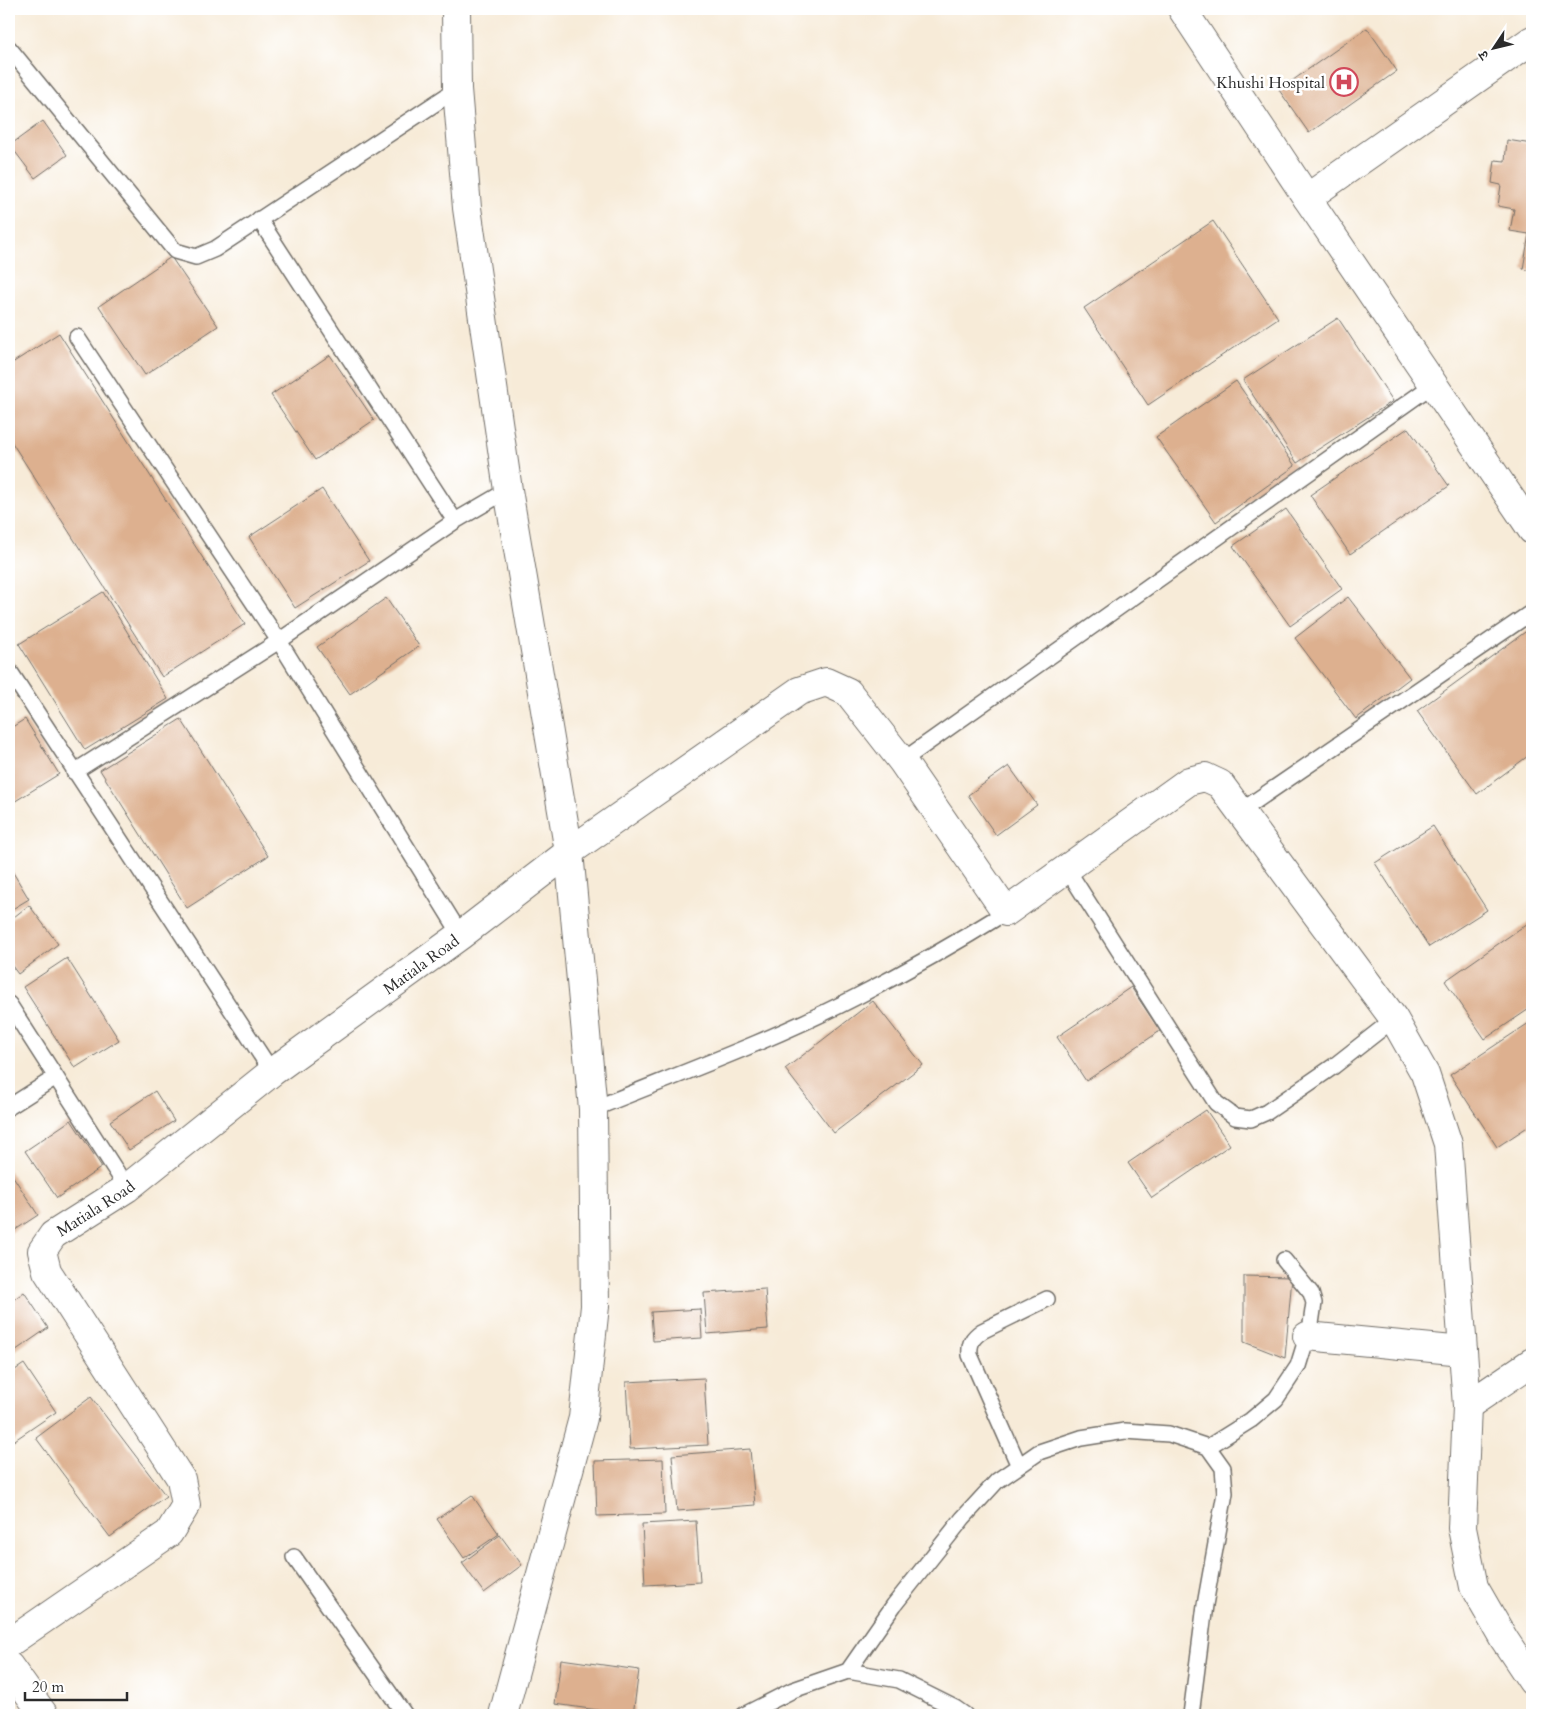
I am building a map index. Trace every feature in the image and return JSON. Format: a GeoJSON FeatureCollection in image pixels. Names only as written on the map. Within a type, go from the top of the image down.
{"type":"FeatureCollection","features":[{"type":"Feature","properties":{"kind":"street"},"geometry":{"type":"LineString","coordinates":[[456,9],[457,89],[466,208],[508,490],[569,852],[593,1109],[595,1306],[584,1418],[557,1510],[503,1715]]}},
{"type":"Feature","properties":{"kind":"street"},"geometry":{"type":"LineString","coordinates":[[1182,9],[1307,198],[1532,530]]}},
{"type":"Feature","properties":{"kind":"street"},"geometry":{"type":"LineString","coordinates":[[1307,198],[1532,40]]}},
{"type":"Feature","properties":{"kind":"street","name":"Matiala Road"},"geometry":{"type":"LineString","coordinates":[[9,1643],[169,1533],[186,1505],[181,1478],[47,1271],[42,1251],[53,1236],[127,1188],[272,1072],[461,935],[569,852],[799,691],[826,682],[848,692],[902,761],[1006,912]]}},
{"type":"Feature","properties":{"kind":"street"},"geometry":{"type":"LineString","coordinates":[[1006,912],[1189,780],[1205,777],[1220,784],[1394,1019],[1425,1074],[1448,1144],[1467,1406],[1462,1528],[1474,1588],[1504,1639],[1532,1681]]}},
{"type":"Feature","properties":{"kind":"street"},"geometry":{"type":"LineString","coordinates":[[1307,1336],[1463,1351]]}},
{"type":"Feature","properties":{"kind":"street"},"geometry":{"type":"LineString","coordinates":[[1467,1406],[1532,1362]]}},
{"type":"Feature","properties":{"kind":"street"},"geometry":{"type":"LineString","coordinates":[[9,1666],[44,1715]]}},
{"type":"Feature","properties":{"kind":"lane"},"geometry":{"type":"LineString","coordinates":[[9,48],[175,251],[196,257],[215,249],[457,89]]}},
{"type":"Feature","properties":{"kind":"lane"},"geometry":{"type":"LineString","coordinates":[[259,220],[455,521]]}},
{"type":"Feature","properties":{"kind":"lane"},"geometry":{"type":"LineString","coordinates":[[77,337],[279,641],[461,935]]}},
{"type":"Feature","properties":{"kind":"lane"},"geometry":{"type":"LineString","coordinates":[[902,761],[1434,384]]}},
{"type":"Feature","properties":{"kind":"lane"},"geometry":{"type":"LineString","coordinates":[[74,772],[279,641],[455,521],[508,490]]}},
{"type":"Feature","properties":{"kind":"lane"},"geometry":{"type":"LineString","coordinates":[[1241,811],[1532,612]]}},
{"type":"Feature","properties":{"kind":"lane"},"geometry":{"type":"LineString","coordinates":[[9,670],[272,1072]]}},
{"type":"Feature","properties":{"kind":"lane"},"geometry":{"type":"LineString","coordinates":[[1067,869],[1216,1103],[1235,1118],[1251,1119],[1268,1112],[1334,1066],[1394,1019]]}},
{"type":"Feature","properties":{"kind":"lane"},"geometry":{"type":"LineString","coordinates":[[593,1109],[761,1041],[857,997],[945,949],[1006,912]]}},
{"type":"Feature","properties":{"kind":"lane"},"geometry":{"type":"LineString","coordinates":[[9,1004],[127,1188]]}},
{"type":"Feature","properties":{"kind":"lane"},"geometry":{"type":"LineString","coordinates":[[9,1107],[56,1077]]}},
{"type":"Feature","properties":{"kind":"lane"},"geometry":{"type":"LineString","coordinates":[[1208,1447],[1251,1420],[1276,1399],[1298,1366],[1311,1324],[1314,1303],[1311,1293],[1284,1260]]}},
{"type":"Feature","properties":{"kind":"lane"},"geometry":{"type":"LineString","coordinates":[[1019,1466],[970,1355],[969,1344],[973,1337],[982,1331],[1047,1299]]}},
{"type":"Feature","properties":{"kind":"lane"},"geometry":{"type":"LineString","coordinates":[[848,1671],[894,1606],[963,1518],[998,1481],[1039,1452],[1081,1438],[1125,1431],[1169,1434],[1208,1447],[1223,1468],[1226,1493],[1205,1605],[1191,1715]]}},
{"type":"Feature","properties":{"kind":"lane"},"geometry":{"type":"LineString","coordinates":[[294,1557],[405,1715]]}},
{"type":"Feature","properties":{"kind":"lane"},"geometry":{"type":"LineString","coordinates":[[744,1715],[794,1690],[848,1671],[899,1680],[965,1715]]}},
{"type":"Feature","properties":{"kind":"building"},"geometry":{"type":"Polygon","coordinates":[[[1367,28],[1397,71],[1309,133],[1279,90],[1367,28]]]}},
{"type":"Feature","properties":{"kind":"building"},"geometry":{"type":"Polygon","coordinates":[[[43,121],[67,155],[35,178],[10,145],[43,121]]]}},
{"type":"Feature","properties":{"kind":"building"},"geometry":{"type":"Polygon","coordinates":[[[1507,140],[1532,144],[1532,271],[1523,269],[1529,234],[1510,231],[1514,209],[1498,206],[1501,185],[1492,183],[1495,160],[1505,161],[1507,140]]]}},
{"type":"Feature","properties":{"kind":"building"},"geometry":{"type":"Polygon","coordinates":[[[1213,221],[1278,318],[1148,405],[1084,308],[1213,221]]]}},
{"type":"Feature","properties":{"kind":"building"},"geometry":{"type":"Polygon","coordinates":[[[171,257],[218,326],[145,375],[99,306],[171,257]]]}},
{"type":"Feature","properties":{"kind":"building"},"geometry":{"type":"Polygon","coordinates":[[[1338,318],[1393,401],[1297,463],[1243,380],[1338,318]]]}},
{"type":"Feature","properties":{"kind":"building"},"geometry":{"type":"Polygon","coordinates":[[[59,333],[245,624],[162,677],[9,438],[9,365],[59,333]]]}},
{"type":"Feature","properties":{"kind":"building"},"geometry":{"type":"Polygon","coordinates":[[[330,355],[374,420],[315,460],[271,395],[330,355]]]}},
{"type":"Feature","properties":{"kind":"building"},"geometry":{"type":"Polygon","coordinates":[[[1236,381],[1295,466],[1216,522],[1156,437],[1236,381]]]}},
{"type":"Feature","properties":{"kind":"building"},"geometry":{"type":"Polygon","coordinates":[[[1408,428],[1449,486],[1350,554],[1310,495],[1408,428]]]}},
{"type":"Feature","properties":{"kind":"building"},"geometry":{"type":"Polygon","coordinates":[[[322,489],[369,561],[295,608],[249,537],[322,489]]]}},
{"type":"Feature","properties":{"kind":"building"},"geometry":{"type":"Polygon","coordinates":[[[1286,509],[1342,589],[1290,626],[1233,546],[1286,509]]]}},
{"type":"Feature","properties":{"kind":"building"},"geometry":{"type":"Polygon","coordinates":[[[103,592],[168,699],[85,750],[19,644],[103,592]]]}},
{"type":"Feature","properties":{"kind":"building"},"geometry":{"type":"Polygon","coordinates":[[[1348,597],[1410,678],[1356,719],[1295,638],[1348,597]]]}},
{"type":"Feature","properties":{"kind":"building"},"geometry":{"type":"Polygon","coordinates":[[[386,598],[419,646],[350,694],[317,647],[386,598]]]}},
{"type":"Feature","properties":{"kind":"building"},"geometry":{"type":"Polygon","coordinates":[[[1532,627],[1532,753],[1477,794],[1417,711],[1532,627]]]}},
{"type":"Feature","properties":{"kind":"building"},"geometry":{"type":"Polygon","coordinates":[[[25,719],[59,774],[9,805],[9,729],[25,719]]]}},
{"type":"Feature","properties":{"kind":"building"},"geometry":{"type":"Polygon","coordinates":[[[181,719],[268,856],[187,908],[100,770],[181,719]]]}},
{"type":"Feature","properties":{"kind":"building"},"geometry":{"type":"Polygon","coordinates":[[[1009,766],[1037,805],[996,835],[968,795],[1009,766]]]}},
{"type":"Feature","properties":{"kind":"building"},"geometry":{"type":"Polygon","coordinates":[[[1433,826],[1487,910],[1429,947],[1375,863],[1433,826]]]}},
{"type":"Feature","properties":{"kind":"building"},"geometry":{"type":"Polygon","coordinates":[[[9,866],[29,899],[9,911],[9,866]]]}},
{"type":"Feature","properties":{"kind":"building"},"geometry":{"type":"Polygon","coordinates":[[[29,905],[58,944],[18,974],[9,962],[9,921],[29,905]]]}},
{"type":"Feature","properties":{"kind":"building"},"geometry":{"type":"Polygon","coordinates":[[[1531,921],[1532,1007],[1485,1039],[1445,981],[1531,921]]]}},
{"type":"Feature","properties":{"kind":"building"},"geometry":{"type":"Polygon","coordinates":[[[67,958],[119,1040],[75,1068],[23,987],[67,958]]]}},
{"type":"Feature","properties":{"kind":"building"},"geometry":{"type":"Polygon","coordinates":[[[1131,987],[1160,1031],[1086,1081],[1057,1037],[1131,987]]]}},
{"type":"Feature","properties":{"kind":"building"},"geometry":{"type":"Polygon","coordinates":[[[873,1001],[923,1065],[834,1133],[785,1069],[873,1001]]]}},
{"type":"Feature","properties":{"kind":"building"},"geometry":{"type":"Polygon","coordinates":[[[1532,1021],[1532,1124],[1497,1147],[1450,1075],[1532,1021]]]}},
{"type":"Feature","properties":{"kind":"building"},"geometry":{"type":"Polygon","coordinates":[[[155,1091],[174,1121],[129,1150],[110,1121],[155,1091]]]}},
{"type":"Feature","properties":{"kind":"building"},"geometry":{"type":"Polygon","coordinates":[[[1206,1110],[1230,1145],[1152,1198],[1128,1163],[1206,1110]]]}},
{"type":"Feature","properties":{"kind":"building"},"geometry":{"type":"Polygon","coordinates":[[[71,1120],[102,1167],[57,1198],[25,1151],[71,1120]]]}},
{"type":"Feature","properties":{"kind":"building"},"geometry":{"type":"Polygon","coordinates":[[[9,1170],[38,1215],[9,1234],[9,1170]]]}},
{"type":"Feature","properties":{"kind":"building"},"geometry":{"type":"Polygon","coordinates":[[[1244,1276],[1292,1277],[1285,1358],[1244,1342],[1244,1276]]]}},
{"type":"Feature","properties":{"kind":"building"},"geometry":{"type":"Polygon","coordinates":[[[765,1289],[768,1329],[707,1334],[704,1293],[765,1289]]]}},
{"type":"Feature","properties":{"kind":"building"},"geometry":{"type":"Polygon","coordinates":[[[24,1292],[48,1328],[9,1355],[9,1303],[24,1292]]]}},
{"type":"Feature","properties":{"kind":"building"},"geometry":{"type":"Polygon","coordinates":[[[700,1309],[702,1338],[653,1341],[651,1312],[700,1309]]]}},
{"type":"Feature","properties":{"kind":"building"},"geometry":{"type":"Polygon","coordinates":[[[24,1364],[56,1412],[9,1444],[9,1374],[24,1364]]]}},
{"type":"Feature","properties":{"kind":"building"},"geometry":{"type":"Polygon","coordinates":[[[704,1378],[708,1445],[630,1449],[626,1382],[704,1378]]]}},
{"type":"Feature","properties":{"kind":"building"},"geometry":{"type":"Polygon","coordinates":[[[91,1397],[166,1496],[110,1537],[36,1438],[91,1397]]]}},
{"type":"Feature","properties":{"kind":"building"},"geometry":{"type":"Polygon","coordinates":[[[750,1449],[755,1505],[677,1511],[672,1455],[750,1449]]]}},
{"type":"Feature","properties":{"kind":"building"},"geometry":{"type":"Polygon","coordinates":[[[663,1459],[665,1514],[597,1516],[595,1461],[663,1459]]]}},
{"type":"Feature","properties":{"kind":"building"},"geometry":{"type":"Polygon","coordinates":[[[472,1495],[499,1534],[464,1558],[437,1519],[472,1495]]]}},
{"type":"Feature","properties":{"kind":"building"},"geometry":{"type":"Polygon","coordinates":[[[696,1521],[700,1582],[645,1585],[642,1524],[696,1521]]]}},
{"type":"Feature","properties":{"kind":"building"},"geometry":{"type":"Polygon","coordinates":[[[500,1535],[522,1565],[484,1593],[462,1563],[500,1535]]]}},
{"type":"Feature","properties":{"kind":"building"},"geometry":{"type":"Polygon","coordinates":[[[561,1659],[639,1670],[633,1715],[555,1704],[561,1659]]]}},
{"type":"Feature","properties":{"kind":"place","name":"Khushi Hospital"},"geometry":{"type":"Point","coordinates":[1344,82]}}]}
